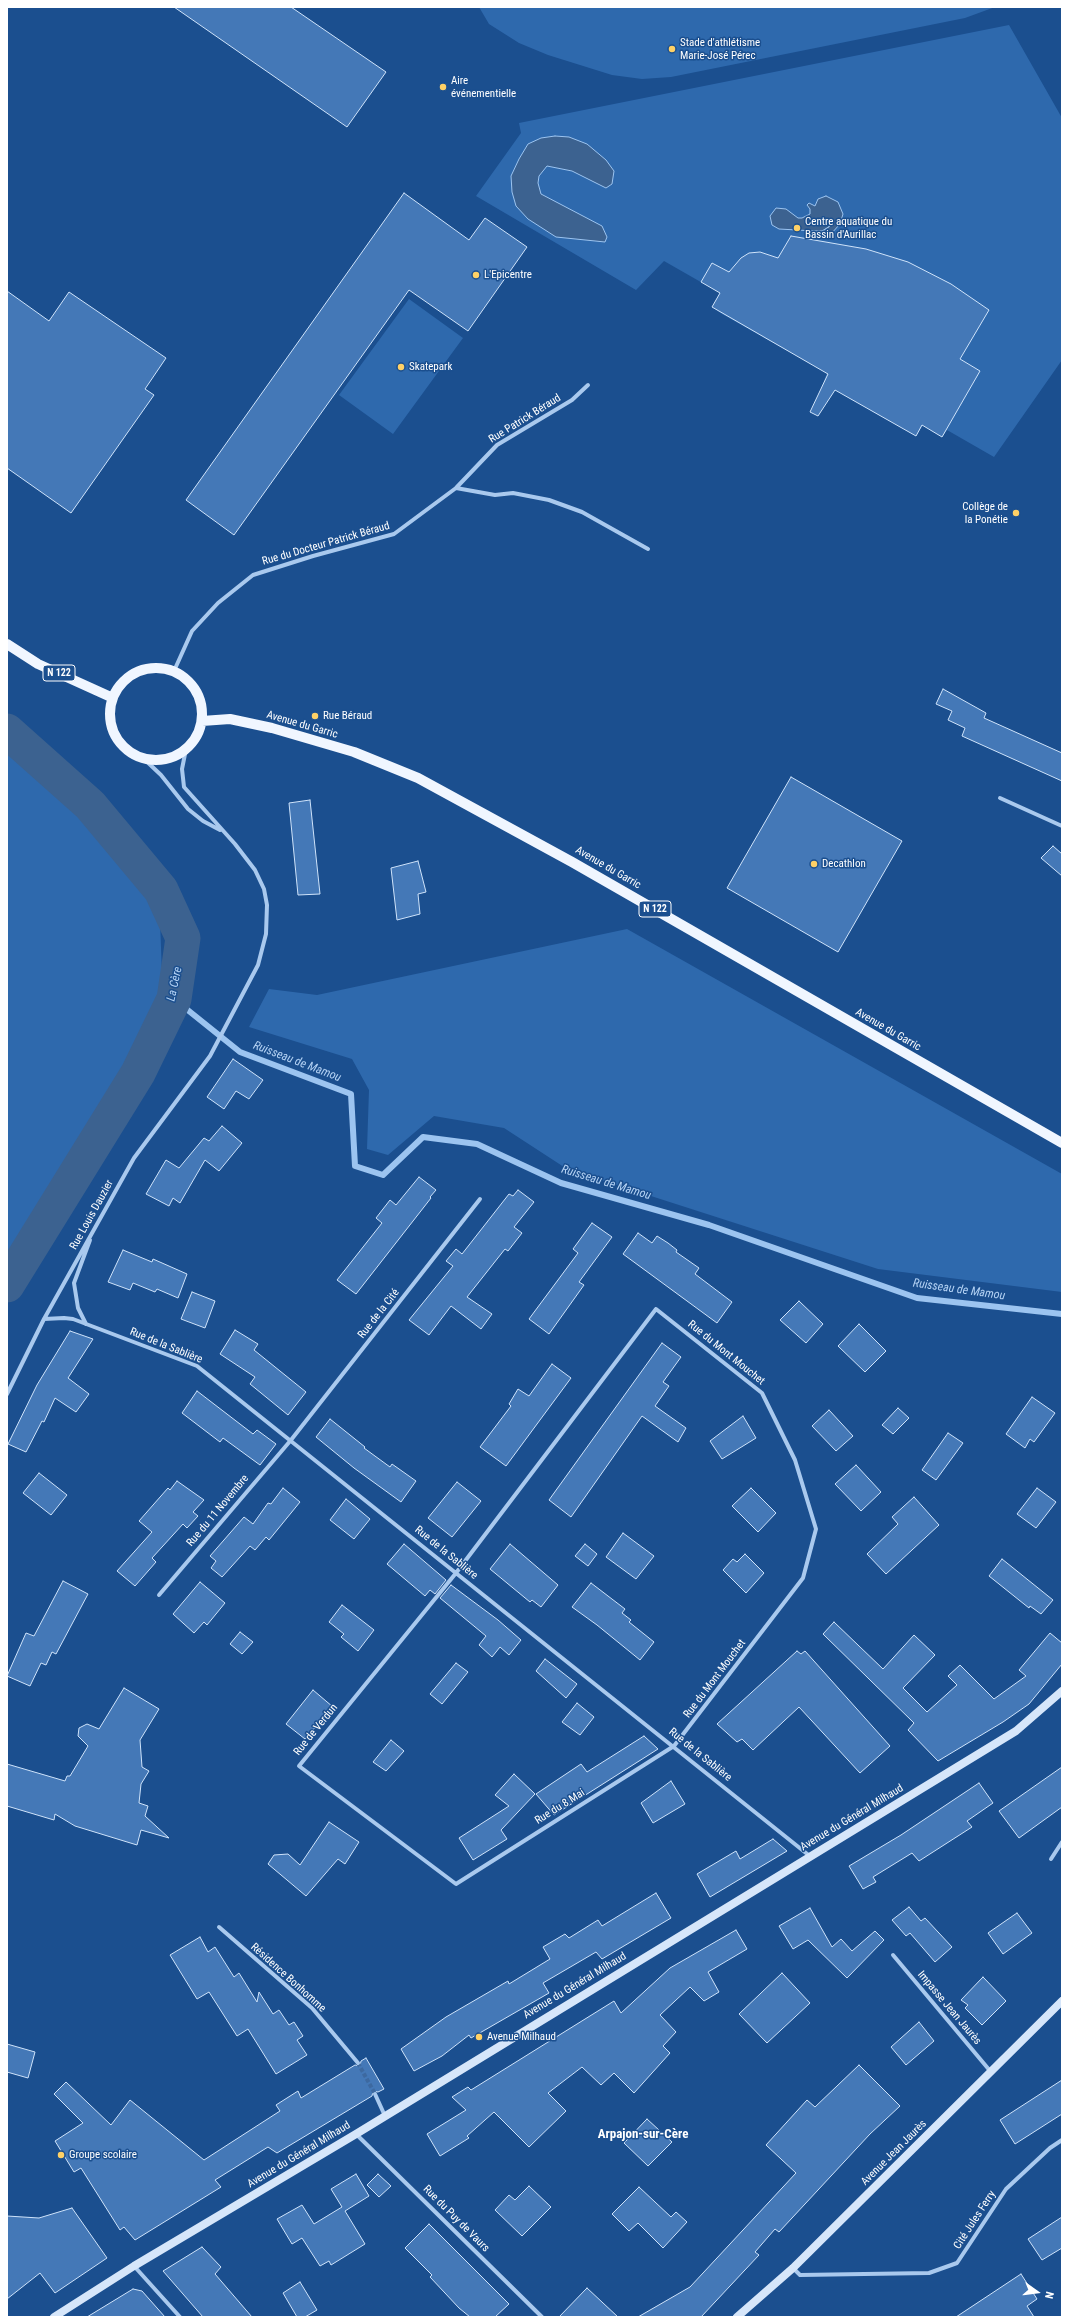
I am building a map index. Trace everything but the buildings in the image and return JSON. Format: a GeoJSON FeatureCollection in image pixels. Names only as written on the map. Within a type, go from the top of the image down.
{"type":"FeatureCollection","features":[{"type":"Feature","properties":{"kind":"main road","name":"N 122"},"geometry":{"type":"LineString","coordinates":[[7,644],[38,664],[113,698]]}},
{"type":"Feature","properties":{"kind":"main road"},"geometry":{"type":"LineString","coordinates":[[160,668],[174,671],[187,679],[196,691],[202,706],[202,721],[198,734],[186,749],[168,759],[154,761],[127,751],[117,740],[111,719],[113,698],[120,685],[131,675],[145,669],[160,668]]}},
{"type":"Feature","properties":{"kind":"main road","name":"Avenue du Garric"},"geometry":{"type":"LineString","coordinates":[[202,721],[230,719],[272,728],[354,752],[418,778],[579,866],[1062,1143]]}},
{"type":"Feature","properties":{"kind":"main road","name":"Avenue du Général Milhaud"},"geometry":{"type":"LineString","coordinates":[[54,2317],[134,2266],[356,2134],[1016,1731],[1062,1691]]}},
{"type":"Feature","properties":{"kind":"main road","name":"Avenue Jean Jaurès"},"geometry":{"type":"LineString","coordinates":[[736,2317],[793,2268],[1062,2001]]}},
{"type":"Feature","properties":{"kind":"street","name":"Rue Patrick Béraud"},"geometry":{"type":"LineString","coordinates":[[456,488],[497,445],[572,400],[588,385]]}},
{"type":"Feature","properties":{"kind":"street"},"geometry":{"type":"LineString","coordinates":[[456,488],[495,494],[513,493],[549,500],[582,512],[648,549]]}},
{"type":"Feature","properties":{"kind":"street","name":"Rue du Docteur Patrick Béraud"},"geometry":{"type":"LineString","coordinates":[[174,671],[192,631],[218,603],[253,575],[313,556],[394,534],[456,488]]}},
{"type":"Feature","properties":{"kind":"street"},"geometry":{"type":"LineString","coordinates":[[186,749],[182,769],[184,787],[209,813],[222,831]]}},
{"type":"Feature","properties":{"kind":"street"},"geometry":{"type":"LineString","coordinates":[[143,758],[161,775],[188,809],[203,821],[222,831]]}},
{"type":"Feature","properties":{"kind":"street"},"geometry":{"type":"LineString","coordinates":[[1000,798],[1062,826]]}},
{"type":"Feature","properties":{"kind":"street","name":"Rue Louis Dauzier"},"geometry":{"type":"LineString","coordinates":[[7,1394],[44,1319],[134,1158],[210,1056],[258,965],[266,934],[267,905],[264,889],[255,870],[222,831]]}},
{"type":"Feature","properties":{"kind":"street","name":"Rue de la Cité"},"geometry":{"type":"LineString","coordinates":[[291,1440],[480,1199]]}},
{"type":"Feature","properties":{"kind":"street"},"geometry":{"type":"LineString","coordinates":[[86,1325],[78,1308],[74,1283],[95,1227]]}},
{"type":"Feature","properties":{"kind":"street","name":"Rue du Mont Mouchet"},"geometry":{"type":"LineString","coordinates":[[456,1573],[656,1309],[762,1394],[795,1460],[816,1529],[803,1578],[674,1746]]}},
{"type":"Feature","properties":{"kind":"street","name":"Rue de la Sablière"},"geometry":{"type":"LineString","coordinates":[[44,1319],[64,1318],[197,1366],[674,1746],[810,1857]]}},
{"type":"Feature","properties":{"kind":"street","name":"Rue du 11 Novembre"},"geometry":{"type":"LineString","coordinates":[[159,1595],[291,1440]]}},
{"type":"Feature","properties":{"kind":"street","name":"Rue de Verdun"},"geometry":{"type":"LineString","coordinates":[[456,1573],[299,1766],[456,1884]]}},
{"type":"Feature","properties":{"kind":"street","name":"Rue du 8 Mai"},"geometry":{"type":"LineString","coordinates":[[456,1884],[674,1746]]}},
{"type":"Feature","properties":{"kind":"street"},"geometry":{"type":"LineString","coordinates":[[1051,1859],[1062,1842]]}},
{"type":"Feature","properties":{"kind":"street","name":"Résidence Bonhomme"},"geometry":{"type":"LineString","coordinates":[[219,1927],[312,2008],[358,2063]]}},
{"type":"Feature","properties":{"kind":"street","name":"Impasse Jean Jaurès"},"geometry":{"type":"LineString","coordinates":[[893,1955],[991,2072]]}},
{"type":"Feature","properties":{"kind":"street"},"geometry":{"type":"LineString","coordinates":[[375,2094],[385,2116]]}},
{"type":"Feature","properties":{"kind":"street","name":"Rue du Puy de Vaurs"},"geometry":{"type":"LineString","coordinates":[[356,2134],[542,2317]]}},
{"type":"Feature","properties":{"kind":"street","name":"Cité Jules Ferry"},"geometry":{"type":"LineString","coordinates":[[793,2268],[800,2275],[929,2273],[957,2263],[1006,2190],[1050,2148],[1062,2140]]}},
{"type":"Feature","properties":{"kind":"street"},"geometry":{"type":"LineString","coordinates":[[134,2266],[180,2317]]}},
{"type":"Feature","properties":{"kind":"shaded area","name":"Stade d'athlétisme Marie-José Pérec"},"geometry":{"type":"Polygon","coordinates":[[[479,7],[995,7],[965,18],[671,77],[642,79],[612,75],[548,55],[519,43],[489,24],[479,7]]]}},
{"type":"Feature","properties":{"kind":"shaded area","name":"Centre aquatique du Bassin d'Aurillac"},"geometry":{"type":"Polygon","coordinates":[[[1009,25],[1062,118],[1062,360],[994,457],[947,430],[942,437],[923,425],[916,436],[835,390],[832,395],[821,389],[827,373],[722,314],[712,307],[720,293],[664,261],[636,290],[476,196],[521,133],[519,123],[1009,25]]]}},
{"type":"Feature","properties":{"kind":"shaded area"},"geometry":{"type":"Polygon","coordinates":[[[555,136],[569,137],[587,144],[606,160],[614,171],[612,184],[606,188],[572,171],[547,166],[539,176],[538,183],[541,194],[602,226],[607,237],[605,242],[556,237],[528,219],[516,206],[512,192],[511,176],[519,159],[528,144],[541,138],[555,136]]]}},
{"type":"Feature","properties":{"kind":"shaded area"},"geometry":{"type":"Polygon","coordinates":[[[826,196],[838,202],[843,214],[840,224],[830,235],[823,231],[830,226],[822,231],[815,231],[779,229],[772,225],[770,216],[776,208],[786,209],[798,218],[802,218],[810,214],[810,209],[807,205],[809,203],[815,206],[818,199],[826,196]]]}},
{"type":"Feature","properties":{"kind":"shaded area","name":"Skatepark"},"geometry":{"type":"Polygon","coordinates":[[[409,299],[463,338],[393,434],[339,395],[409,299]]]}},
{"type":"Feature","properties":{"kind":"shaded area"},"geometry":{"type":"Polygon","coordinates":[[[7,740],[67,796],[159,893],[163,1002],[101,1118],[7,1275],[7,740]]]}},
{"type":"Feature","properties":{"kind":"shaded area"},"geometry":{"type":"Polygon","coordinates":[[[627,929],[1062,1174],[1062,1292],[878,1269],[567,1169],[504,1128],[434,1116],[388,1155],[367,1149],[369,1090],[352,1059],[249,1027],[269,989],[317,995],[627,929]]]}},
{"type":"Feature","properties":{"kind":"waterway","name":"Ruisseau de Mamou"},"geometry":{"type":"LineString","coordinates":[[7,731],[90,805],[161,890],[183,938],[174,999],[138,1073],[7,1285]]}},
{"type":"Feature","properties":{"kind":"waterway","name":"Ruisseau de Mamou"},"geometry":{"type":"LineString","coordinates":[[174,999],[240,1052],[351,1094],[355,1166],[383,1175],[423,1137],[477,1144],[561,1183],[709,1225],[917,1298],[1062,1314]]}},
{"type":"Feature","properties":{"kind":"tunnel"},"geometry":{"type":"LineString","coordinates":[[358,2063],[375,2094]]}},
{"type":"Feature","properties":{"kind":"place","name":"Stade d'athlétisme Marie-José Pérec"},"geometry":{"type":"Point","coordinates":[672,49]}},
{"type":"Feature","properties":{"kind":"place","name":"Aire événementielle"},"geometry":{"type":"Point","coordinates":[443,87]}},
{"type":"Feature","properties":{"kind":"place","name":"Centre aquatique du Bassin d'Aurillac"},"geometry":{"type":"Point","coordinates":[797,228]}},
{"type":"Feature","properties":{"kind":"place","name":"L'Epicentre"},"geometry":{"type":"Point","coordinates":[476,275]}},
{"type":"Feature","properties":{"kind":"place","name":"Skatepark"},"geometry":{"type":"Point","coordinates":[401,367]}},
{"type":"Feature","properties":{"kind":"place","name":"Collège de la Ponétie"},"geometry":{"type":"Point","coordinates":[1016,513]}},
{"type":"Feature","properties":{"kind":"place","name":"Rue Béraud"},"geometry":{"type":"Point","coordinates":[315,716]}},
{"type":"Feature","properties":{"kind":"place","name":"Decathlon"},"geometry":{"type":"Point","coordinates":[814,864]}},
{"type":"Feature","properties":{"kind":"place","name":"Avenue Milhaud"},"geometry":{"type":"Point","coordinates":[479,2037]}},
{"type":"Feature","properties":{"kind":"place","name":"Groupe scolaire"},"geometry":{"type":"Point","coordinates":[61,2155]}},
{"type":"Feature","properties":{"kind":"district","name":"Arpajon-sur-Cère"},"geometry":{"type":"Point","coordinates":[643,2135]}},
{"type":"Feature","properties":{"kind":"water label","name":"La Cère"},"geometry":{"type":"Point","coordinates":[175,984]}}]}
